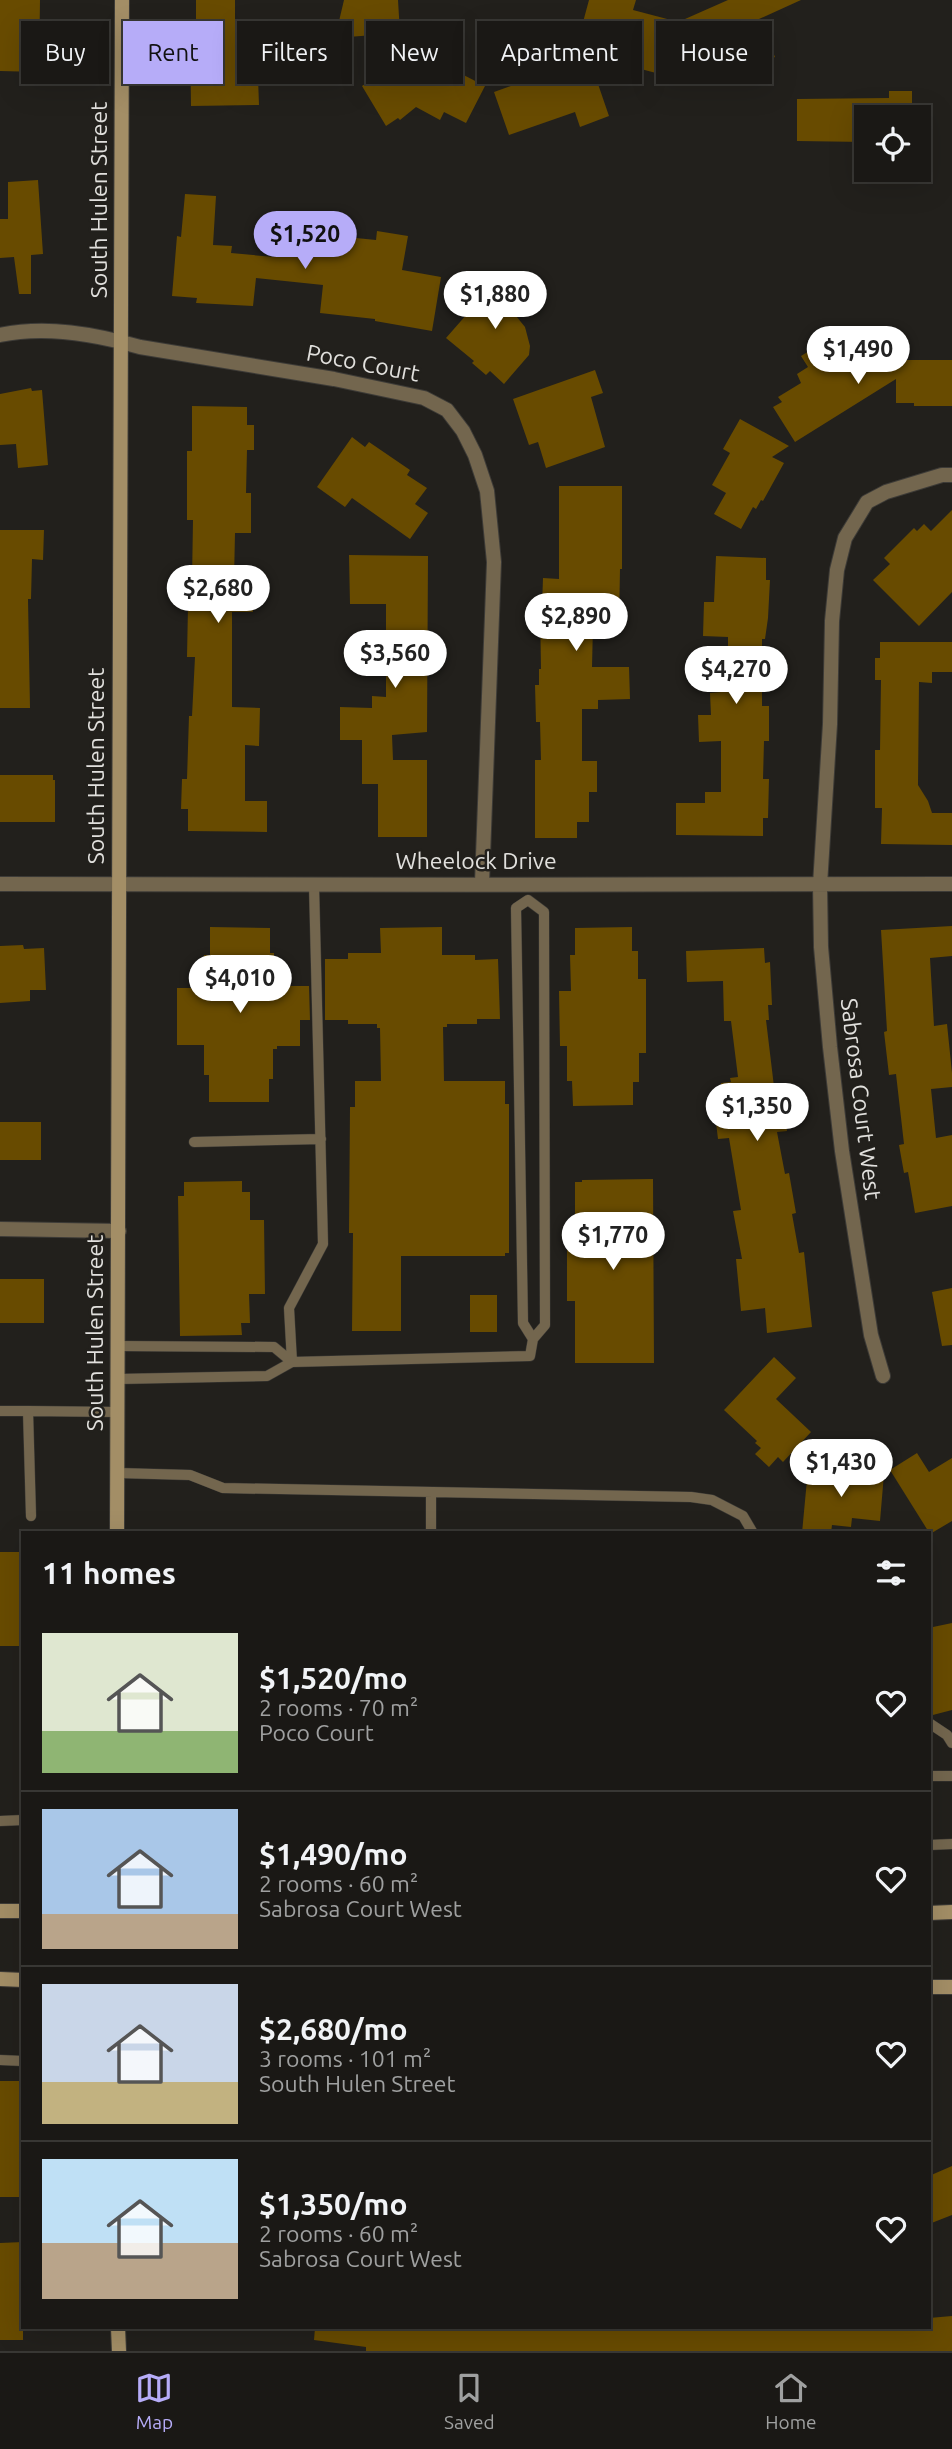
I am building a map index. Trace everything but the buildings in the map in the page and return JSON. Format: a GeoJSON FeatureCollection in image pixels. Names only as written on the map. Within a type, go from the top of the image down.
{"type":"FeatureCollection","features":[{"type":"Feature","properties":{"kind":"main road","name":"South Hulen Street"},"geometry":{"type":"LineString","coordinates":[[117,1531],[122,0]]}},
{"type":"Feature","properties":{"kind":"main road"},"geometry":{"type":"LineString","coordinates":[[0,1911],[21,1911]]}},
{"type":"Feature","properties":{"kind":"main road"},"geometry":{"type":"LineString","coordinates":[[931,1913],[952,1912]]}},
{"type":"Feature","properties":{"kind":"main road"},"geometry":{"type":"LineString","coordinates":[[0,1979],[21,1980]]}},
{"type":"Feature","properties":{"kind":"main road"},"geometry":{"type":"LineString","coordinates":[[931,1987],[952,1987]]}},
{"type":"Feature","properties":{"kind":"main road"},"geometry":{"type":"LineString","coordinates":[[118,2329],[119,2351]]}},
{"type":"Feature","properties":{"kind":"street","name":"Poco Court"},"geometry":{"type":"LineString","coordinates":[[0,335],[17,331],[63,331],[139,347],[334,379],[424,398],[447,410],[463,431],[475,455],[487,491],[494,562],[482,883]]}},
{"type":"Feature","properties":{"kind":"street","name":"Sabrosa Court West"},"geometry":{"type":"LineString","coordinates":[[883,1376],[872,1335],[842,1152],[821,947],[820,885],[830,724],[832,621],[837,570],[845,538],[867,502],[886,492],[942,475],[952,475]]}},
{"type":"Feature","properties":{"kind":"street","name":"Wheelock Drive"},"geometry":{"type":"LineString","coordinates":[[0,884],[952,884]]}},
{"type":"Feature","properties":{"kind":"street"},"geometry":{"type":"LineString","coordinates":[[0,1229],[119,1231]]}},
{"type":"Feature","properties":{"kind":"lane"},"geometry":{"type":"LineString","coordinates":[[528,900],[529,884]]}},
{"type":"Feature","properties":{"kind":"lane"},"geometry":{"type":"LineString","coordinates":[[292,1362],[289,1308],[323,1244],[314,885]]}},
{"type":"Feature","properties":{"kind":"lane"},"geometry":{"type":"LineString","coordinates":[[528,900],[516,908],[523,1323],[533,1339]]}},
{"type":"Feature","properties":{"kind":"lane"},"geometry":{"type":"LineString","coordinates":[[118,1379],[267,1376],[292,1362],[530,1356],[533,1339],[545,1325],[544,912],[528,900]]}},
{"type":"Feature","properties":{"kind":"lane"},"geometry":{"type":"LineString","coordinates":[[194,1142],[321,1139]]}},
{"type":"Feature","properties":{"kind":"lane"},"geometry":{"type":"LineString","coordinates":[[118,1346],[274,1346],[292,1362]]}},
{"type":"Feature","properties":{"kind":"lane"},"geometry":{"type":"LineString","coordinates":[[0,1411],[118,1412]]}},
{"type":"Feature","properties":{"kind":"lane"},"geometry":{"type":"LineString","coordinates":[[28,1411],[31,1516]]}},
{"type":"Feature","properties":{"kind":"lane"},"geometry":{"type":"LineString","coordinates":[[118,1474],[190,1475],[223,1488],[691,1497],[712,1500],[743,1516],[752,1531]]}},
{"type":"Feature","properties":{"kind":"lane"},"geometry":{"type":"LineString","coordinates":[[431,1492],[431,1531]]}},
{"type":"Feature","properties":{"kind":"lane"},"geometry":{"type":"LineString","coordinates":[[931,1724],[947,1735],[952,1743]]}},
{"type":"Feature","properties":{"kind":"lane"},"geometry":{"type":"LineString","coordinates":[[931,1776],[952,1776]]}},
{"type":"Feature","properties":{"kind":"lane"},"geometry":{"type":"LineString","coordinates":[[0,1821],[21,1821]]}},
{"type":"Feature","properties":{"kind":"lane"},"geometry":{"type":"LineString","coordinates":[[931,1845],[952,1844]]}},
{"type":"Feature","properties":{"kind":"lane"},"geometry":{"type":"LineString","coordinates":[[0,2060],[21,2061]]}}]}
